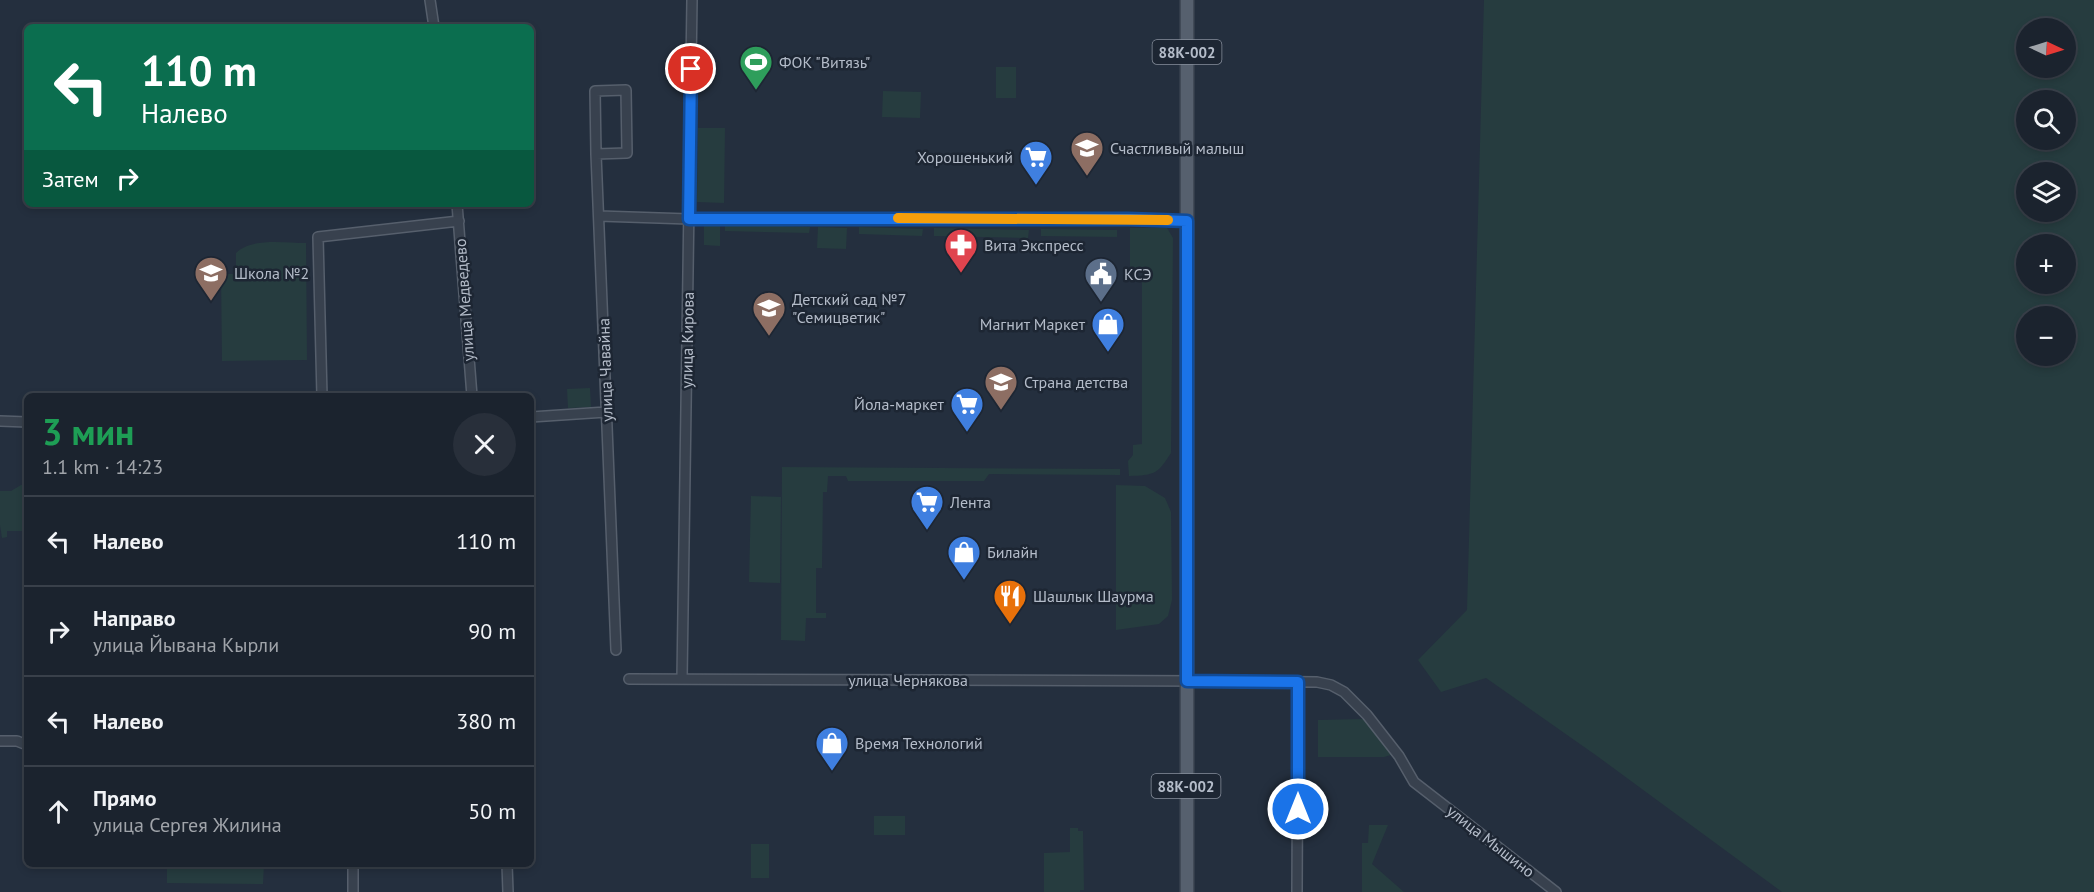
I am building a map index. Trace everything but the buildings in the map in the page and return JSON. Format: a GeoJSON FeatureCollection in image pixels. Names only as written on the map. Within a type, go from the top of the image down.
{"type":"FeatureCollection","features":[{"type":"Feature","properties":{"kind":"main road","name":"88К-002"},"geometry":{"type":"LineString","coordinates":[[1186,892],[1187,0]]}},
{"type":"Feature","properties":{"kind":"street"},"geometry":{"type":"LineString","coordinates":[[430,0],[434,24]]}},
{"type":"Feature","properties":{"kind":"street","name":"улица Кирова"},"geometry":{"type":"LineString","coordinates":[[682,679],[692,0]]}},
{"type":"Feature","properties":{"kind":"street","name":"улица Чавайна"},"geometry":{"type":"LineString","coordinates":[[596,153],[627,153],[626,90],[595,91],[596,153],[615,650]]}},
{"type":"Feature","properties":{"kind":"street","name":"улица Медведево"},"geometry":{"type":"LineString","coordinates":[[457,207],[472,393]]}},
{"type":"Feature","properties":{"kind":"street"},"geometry":{"type":"LineString","coordinates":[[599,216],[689,219],[1187,221]]}},
{"type":"Feature","properties":{"kind":"street"},"geometry":{"type":"LineString","coordinates":[[322,393],[318,237],[459,221]]}},
{"type":"Feature","properties":{"kind":"street"},"geometry":{"type":"LineString","coordinates":[[534,417],[606,412]]}},
{"type":"Feature","properties":{"kind":"street"},"geometry":{"type":"LineString","coordinates":[[0,421],[24,422]]}},
{"type":"Feature","properties":{"kind":"street","name":"улица Чернякова"},"geometry":{"type":"LineString","coordinates":[[630,679],[1298,682]]}},
{"type":"Feature","properties":{"kind":"street"},"geometry":{"type":"LineString","coordinates":[[1297,892],[1298,682]]}},
{"type":"Feature","properties":{"kind":"street","name":"улица Мышино"},"geometry":{"type":"LineString","coordinates":[[1298,682],[1330,685],[1344,692],[1367,715],[1400,756],[1414,782],[1556,892]]}},
{"type":"Feature","properties":{"kind":"street"},"geometry":{"type":"LineString","coordinates":[[0,741],[17,741],[24,744]]}},
{"type":"Feature","properties":{"kind":"street"},"geometry":{"type":"LineString","coordinates":[[353,867],[353,892]]}},
{"type":"Feature","properties":{"kind":"street"},"geometry":{"type":"LineString","coordinates":[[507,867],[508,892]]}},
{"type":"Feature","properties":{"kind":"green space"},"geometry":{"type":"Polygon","coordinates":[[[1484,0],[2094,0],[2094,892],[1782,892],[1597,756],[1486,678],[1441,692],[1418,660],[1467,610],[1484,0]]]}},
{"type":"Feature","properties":{"kind":"green space"},"geometry":{"type":"Polygon","coordinates":[[[996,67],[1016,67],[1016,98],[996,98],[996,67]]]}},
{"type":"Feature","properties":{"kind":"green space"},"geometry":{"type":"Polygon","coordinates":[[[883,91],[921,92],[920,118],[882,117],[883,91]]]}},
{"type":"Feature","properties":{"kind":"green space"},"geometry":{"type":"Polygon","coordinates":[[[698,128],[725,128],[724,203],[697,202],[698,128]]]}},
{"type":"Feature","properties":{"kind":"green space"},"geometry":{"type":"Polygon","coordinates":[[[704,224],[720,224],[720,246],[704,245],[704,224]]]}},
{"type":"Feature","properties":{"kind":"green space"},"geometry":{"type":"Polygon","coordinates":[[[725,224],[810,227],[809,233],[725,231],[725,224]]]}},
{"type":"Feature","properties":{"kind":"green space"},"geometry":{"type":"Polygon","coordinates":[[[818,227],[847,228],[846,249],[817,248],[818,227]]]}},
{"type":"Feature","properties":{"kind":"green space"},"geometry":{"type":"Polygon","coordinates":[[[859,227],[923,229],[922,236],[859,234],[859,227]]]}},
{"type":"Feature","properties":{"kind":"green space"},"geometry":{"type":"Polygon","coordinates":[[[934,228],[1029,230],[1028,238],[934,236],[934,228]]]}},
{"type":"Feature","properties":{"kind":"green space"},"geometry":{"type":"Polygon","coordinates":[[[1130,228],[1167,228],[1173,238],[1171,453],[1158,470],[1150,474],[1129,476],[1128,461],[1133,455],[1133,445],[1142,444],[1142,269],[1130,268],[1130,228]]]}},
{"type":"Feature","properties":{"kind":"green space"},"geometry":{"type":"Polygon","coordinates":[[[1041,229],[1117,230],[1117,237],[1041,236],[1041,229]]]}},
{"type":"Feature","properties":{"kind":"green space"},"geometry":{"type":"Polygon","coordinates":[[[270,242],[306,243],[307,360],[222,361],[221,274],[236,274],[236,253],[251,245],[270,242]]]}},
{"type":"Feature","properties":{"kind":"green space"},"geometry":{"type":"Polygon","coordinates":[[[590,388],[591,407],[568,408],[567,389],[590,388]]]}},
{"type":"Feature","properties":{"kind":"green space"},"geometry":{"type":"Polygon","coordinates":[[[782,467],[1120,469],[1120,475],[989,474],[984,481],[848,481],[846,476],[828,476],[827,492],[823,492],[822,568],[816,568],[816,613],[826,613],[826,618],[806,618],[805,641],[781,640],[782,467]]]}},
{"type":"Feature","properties":{"kind":"green space"},"geometry":{"type":"Polygon","coordinates":[[[24,485],[24,531],[7,531],[7,537],[2,538],[0,491],[11,491],[24,485]]]}},
{"type":"Feature","properties":{"kind":"green space"},"geometry":{"type":"Polygon","coordinates":[[[1116,485],[1145,486],[1165,498],[1171,512],[1172,600],[1168,616],[1159,624],[1116,630],[1116,485]]]}},
{"type":"Feature","properties":{"kind":"green space"},"geometry":{"type":"Polygon","coordinates":[[[751,496],[781,497],[780,583],[749,582],[751,496]]]}},
{"type":"Feature","properties":{"kind":"green space"},"geometry":{"type":"Polygon","coordinates":[[[1366,719],[1391,750],[1391,755],[1384,757],[1318,757],[1318,720],[1366,719]]]}},
{"type":"Feature","properties":{"kind":"green space"},"geometry":{"type":"Polygon","coordinates":[[[874,816],[905,816],[905,835],[874,835],[874,816]]]}},
{"type":"Feature","properties":{"kind":"green space"},"geometry":{"type":"Polygon","coordinates":[[[1369,825],[1388,825],[1372,864],[1404,892],[1362,892],[1362,843],[1368,843],[1369,825]]]}},
{"type":"Feature","properties":{"kind":"green space"},"geometry":{"type":"Polygon","coordinates":[[[1070,828],[1083,831],[1084,890],[1044,892],[1044,853],[1070,852],[1070,828]]]}},
{"type":"Feature","properties":{"kind":"green space"},"geometry":{"type":"Polygon","coordinates":[[[751,844],[769,844],[769,878],[751,878],[751,844]]]}},
{"type":"Feature","properties":{"kind":"green space"},"geometry":{"type":"Polygon","coordinates":[[[167,867],[264,867],[263,884],[167,883],[167,867]]]}},
{"type":"Feature","properties":{"kind":"slow traffic"},"geometry":{"type":"LineString","coordinates":[[898,218],[1168,220]]}},
{"type":"Feature","properties":{"kind":"place","name":"ФОК \"Витязь\""},"geometry":{"type":"Point","coordinates":[756,91]}},
{"type":"Feature","properties":{"kind":"place","name":"Счастливый малыш"},"geometry":{"type":"Point","coordinates":[1087,177]}},
{"type":"Feature","properties":{"kind":"place","name":"Хорошенький"},"geometry":{"type":"Point","coordinates":[1036,186]}},
{"type":"Feature","properties":{"kind":"place","name":"Вита Экспресс"},"geometry":{"type":"Point","coordinates":[961,274]}},
{"type":"Feature","properties":{"kind":"place","name":"Школа №2"},"geometry":{"type":"Point","coordinates":[211,302]}},
{"type":"Feature","properties":{"kind":"place","name":"КСЭ"},"geometry":{"type":"Point","coordinates":[1101,303]}},
{"type":"Feature","properties":{"kind":"place","name":"Детский сад №7 \"Семицветик\""},"geometry":{"type":"Point","coordinates":[769,337]}},
{"type":"Feature","properties":{"kind":"place","name":"Магнит Маркет"},"geometry":{"type":"Point","coordinates":[1108,353]}},
{"type":"Feature","properties":{"kind":"place","name":"Страна детства"},"geometry":{"type":"Point","coordinates":[1001,411]}},
{"type":"Feature","properties":{"kind":"place","name":"Йола-маркет"},"geometry":{"type":"Point","coordinates":[967,433]}},
{"type":"Feature","properties":{"kind":"place","name":"Лента"},"geometry":{"type":"Point","coordinates":[927,531]}},
{"type":"Feature","properties":{"kind":"place","name":"Билайн"},"geometry":{"type":"Point","coordinates":[964,581]}},
{"type":"Feature","properties":{"kind":"place","name":"Шашлык Шаурма"},"geometry":{"type":"Point","coordinates":[1010,625]}},
{"type":"Feature","properties":{"kind":"place","name":"Время Технологий"},"geometry":{"type":"Point","coordinates":[832,772]}},
{"type":"Feature","properties":{"kind":"route"},"geometry":{"type":"LineString","coordinates":[[691,69],[689,219],[1187,221],[1187,681],[1298,682],[1298,809]]}}]}
